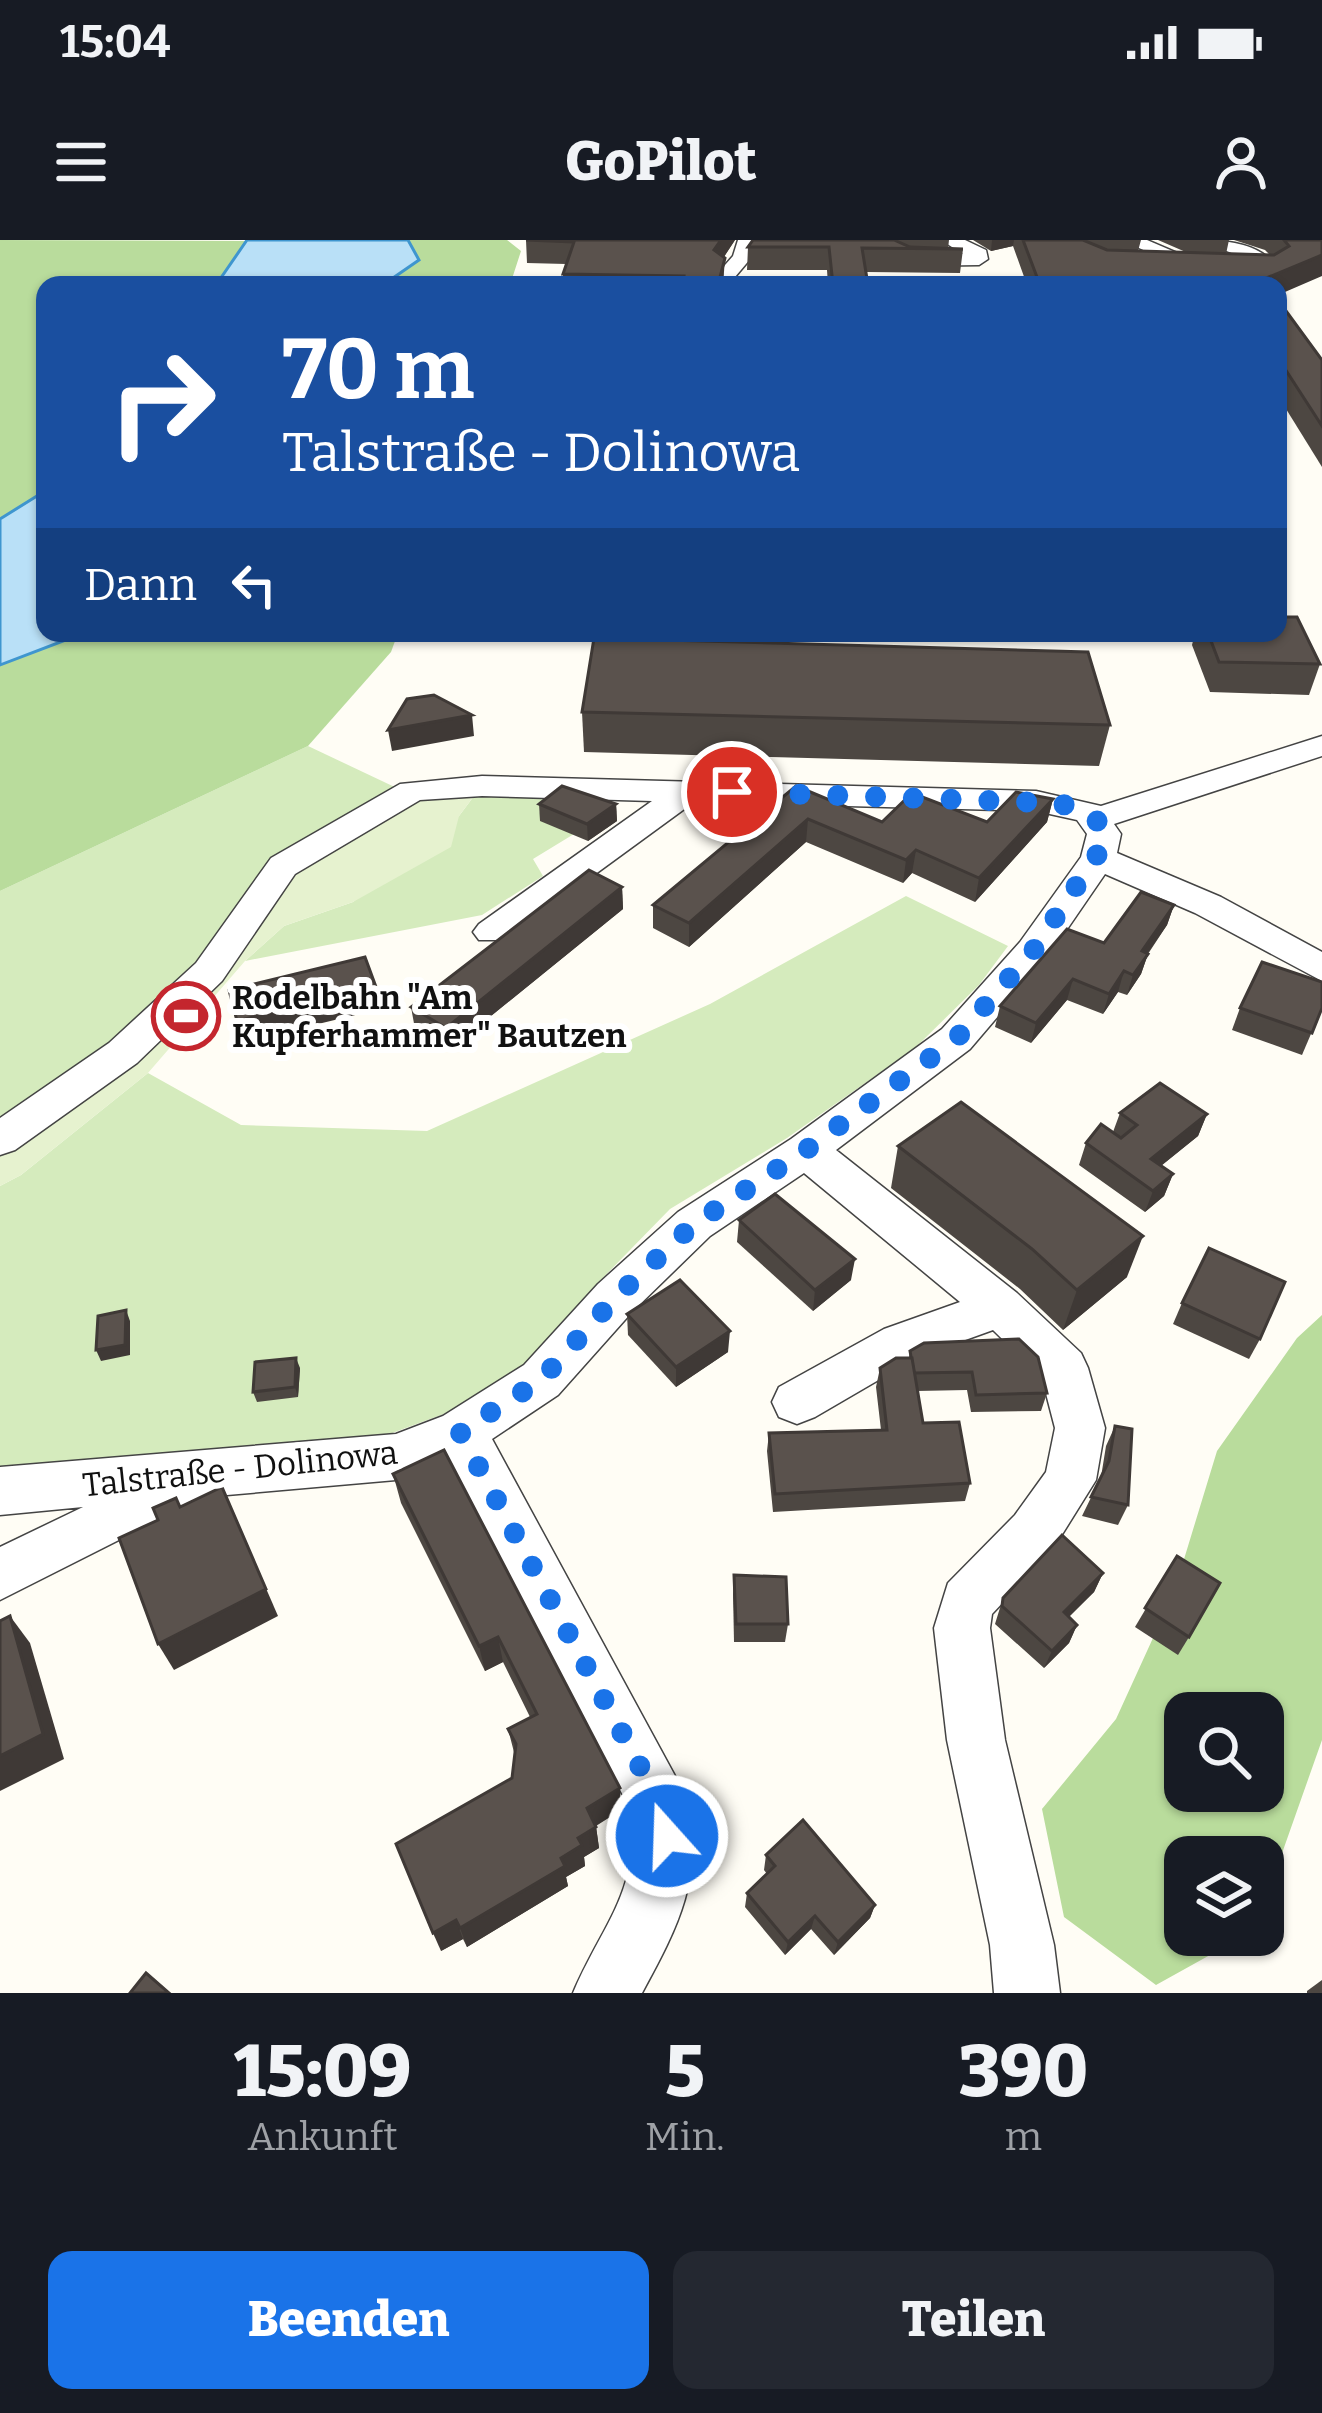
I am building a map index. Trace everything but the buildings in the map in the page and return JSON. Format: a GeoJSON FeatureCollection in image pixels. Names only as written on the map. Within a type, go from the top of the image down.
{"type":"FeatureCollection","features":[{"type":"Feature","properties":{"kind":"street"},"geometry":{"type":"LineString","coordinates":[[728,273],[742,258],[746,240]]}},
{"type":"Feature","properties":{"kind":"street"},"geometry":{"type":"LineString","coordinates":[[862,240],[910,260],[979,259],[979,254],[950,240]]}},
{"type":"Feature","properties":{"kind":"street"},"geometry":{"type":"LineString","coordinates":[[1130,240],[1186,263]]}},
{"type":"Feature","properties":{"kind":"street"},"geometry":{"type":"LineString","coordinates":[[1143,264],[1268,268],[1262,259],[1209,240]]}},
{"type":"Feature","properties":{"kind":"street"},"geometry":{"type":"LineString","coordinates":[[1097,838],[1322,746]]}},
{"type":"Feature","properties":{"kind":"street"},"geometry":{"type":"LineString","coordinates":[[0,1139],[123,1053],[209,972],[283,866],[412,791],[482,786],[688,790],[1036,801],[1076,807],[1097,838],[1322,968]]}},
{"type":"Feature","properties":{"kind":"street"},"geometry":{"type":"LineString","coordinates":[[492,932],[688,790]]}},
{"type":"Feature","properties":{"kind":"street","name":"Talstraße - Dolinowa"},"geometry":{"type":"LineString","coordinates":[[0,1491],[396,1456],[460,1432],[541,1380],[615,1298],[694,1224],[806,1150],[956,1039],[1033,951],[1097,838]]}},
{"type":"Feature","properties":{"kind":"street"},"geometry":{"type":"LineString","coordinates":[[806,1150],[1000,1306],[1064,1368],[1080,1428],[1070,1480],[1034,1532],[967,1602],[962,1628],[976,1740],[1022,1945],[1027,1993]]}},
{"type":"Feature","properties":{"kind":"street"},"geometry":{"type":"LineString","coordinates":[[797,1402],[901,1343],[1000,1306]]}},
{"type":"Feature","properties":{"kind":"street"},"geometry":{"type":"LineString","coordinates":[[460,1432],[657,1798],[667,1836],[666,1872],[606,1993]]}},
{"type":"Feature","properties":{"kind":"street"},"geometry":{"type":"LineString","coordinates":[[0,1574],[205,1474]]}},
{"type":"Feature","properties":{"kind":"green space"},"geometry":{"type":"Polygon","coordinates":[[[0,240],[247,241],[222,276],[36,276],[36,497],[0,519],[0,240]]]}},
{"type":"Feature","properties":{"kind":"green space"},"geometry":{"type":"Polygon","coordinates":[[[408,240],[507,240],[521,251],[513,276],[395,276],[419,260],[408,240]]]}},
{"type":"Feature","properties":{"kind":"green space"},"geometry":{"type":"Polygon","coordinates":[[[60,642],[395,642],[308,746],[0,891],[0,665],[60,642]]]}},
{"type":"Feature","properties":{"kind":"green space"},"geometry":{"type":"Polygon","coordinates":[[[308,746],[401,790],[113,1047],[0,1126],[0,891],[308,746]]]}},
{"type":"Feature","properties":{"kind":"green space"},"geometry":{"type":"Polygon","coordinates":[[[535,791],[610,812],[533,859],[543,876],[482,915],[245,961],[284,926],[353,902],[459,816],[477,792],[535,791]]]}},
{"type":"Feature","properties":{"kind":"green space","name":"Rodelbahn \"Am Kupferhammer\" Bautzen"},"geometry":{"type":"Polygon","coordinates":[[[477,792],[459,816],[451,847],[353,902],[284,926],[245,961],[148,1073],[21,1175],[0,1186],[0,1145],[66,1105],[291,875],[408,799],[477,792]]]}},
{"type":"Feature","properties":{"kind":"green space"},"geometry":{"type":"Polygon","coordinates":[[[906,896],[1008,946],[979,985],[915,1048],[787,1138],[670,1209],[591,1290],[527,1370],[452,1411],[384,1436],[0,1473],[0,1186],[21,1175],[148,1073],[241,1125],[427,1131],[710,1004],[906,896]]]}},
{"type":"Feature","properties":{"kind":"green space"},"geometry":{"type":"Polygon","coordinates":[[[1322,1315],[1322,1740],[1284,1848],[1284,1836],[1164,1836],[1164,1956],[1208,1956],[1156,1985],[1064,1917],[1042,1809],[1116,1719],[1174,1592],[1217,1451],[1297,1338],[1322,1315]]]}},
{"type":"Feature","properties":{"kind":"water"},"geometry":{"type":"Polygon","coordinates":[[[247,240],[408,240],[419,260],[396,276],[222,276],[247,240]]]}},
{"type":"Feature","properties":{"kind":"water"},"geometry":{"type":"Polygon","coordinates":[[[36,497],[36,642],[60,642],[0,665],[0,519],[36,497]]]}},
{"type":"Feature","properties":{"kind":"place","name":"Rodelbahn \"Am Kupferhammer\" Bautzen"},"geometry":{"type":"Point","coordinates":[186,1016]}},
{"type":"Feature","properties":{"kind":"route"},"geometry":{"type":"LineString","coordinates":[[667,1836],[657,1798],[460,1432],[541,1380],[615,1298],[694,1224],[806,1150],[956,1039],[1033,951],[1105,843],[1096,818],[1060,803],[732,792]]}}]}
